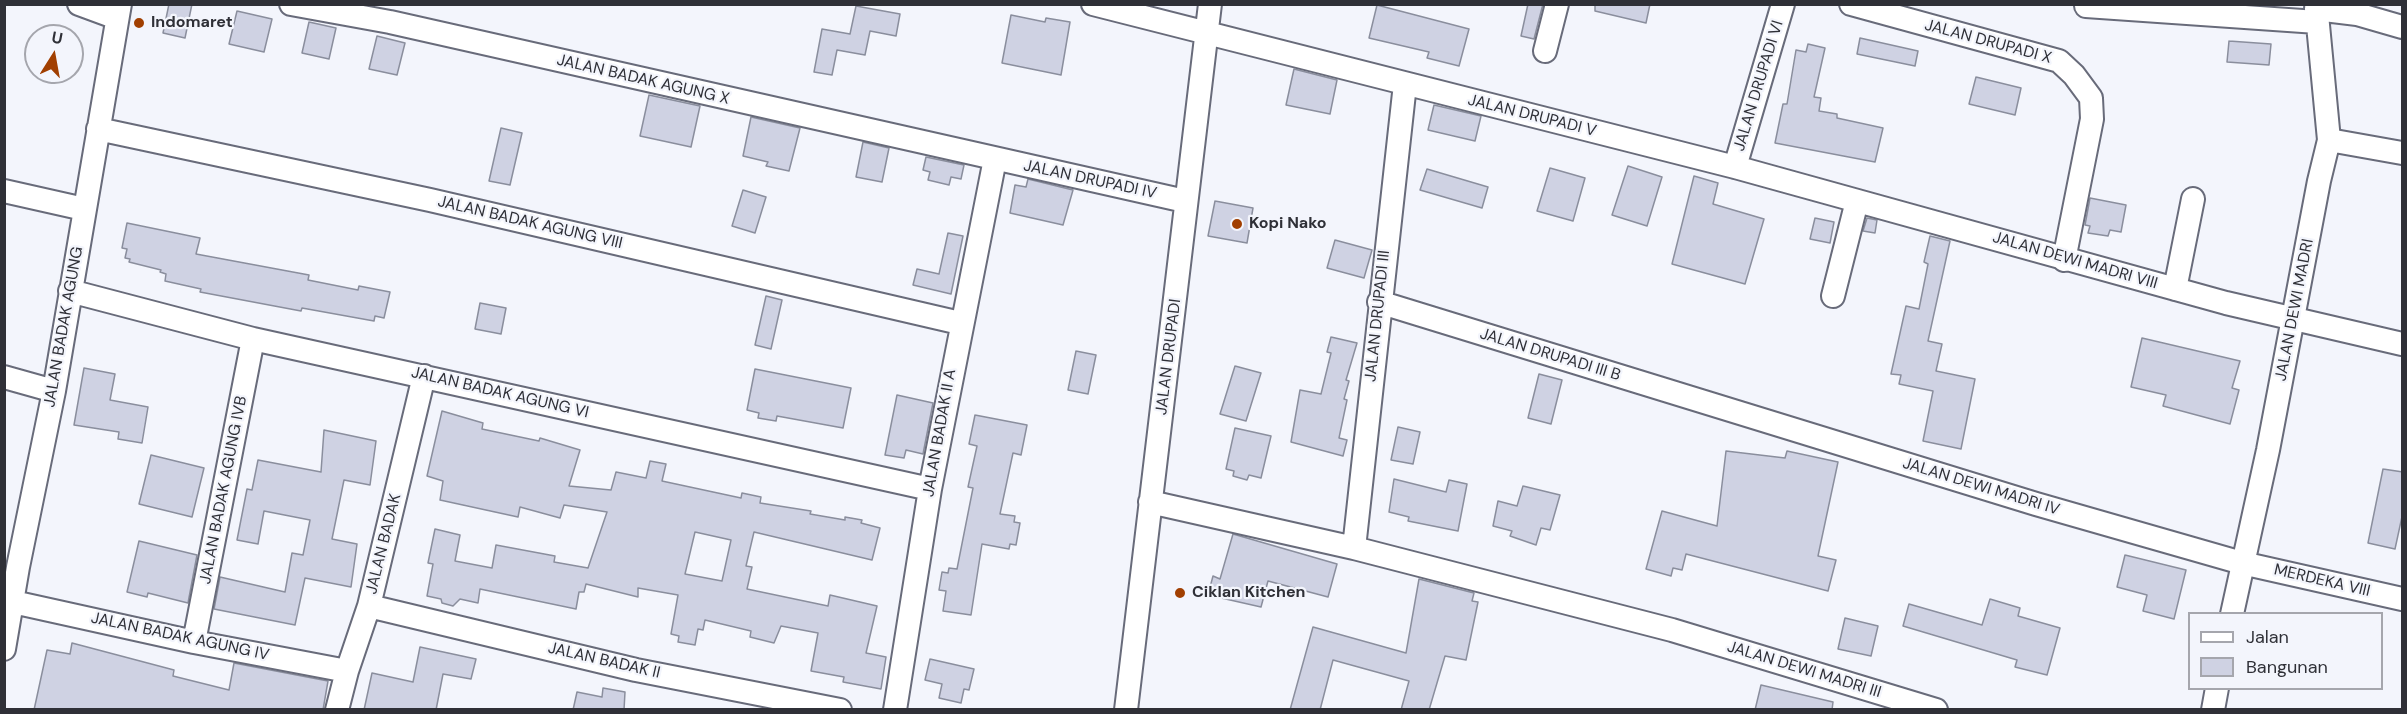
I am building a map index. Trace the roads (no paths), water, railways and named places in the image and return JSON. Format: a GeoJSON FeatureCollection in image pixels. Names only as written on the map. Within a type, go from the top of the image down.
{"type":"FeatureCollection","features":[{"type":"Feature","properties":{"kind":"street"},"geometry":{"type":"LineString","coordinates":[[79,4],[119,11]]}},
{"type":"Feature","properties":{"kind":"street","name":"JALAN BADAK AGUNG X"},"geometry":{"type":"LineString","coordinates":[[291,4],[390,22],[995,159]]}},
{"type":"Feature","properties":{"kind":"street"},"geometry":{"type":"LineString","coordinates":[[1093,4],[1207,33]]}},
{"type":"Feature","properties":{"kind":"street","name":"JALAN DRUPADI"},"geometry":{"type":"LineString","coordinates":[[1126,710],[1210,4]]}},
{"type":"Feature","properties":{"kind":"street"},"geometry":{"type":"LineString","coordinates":[[1545,51],[1557,4]]}},
{"type":"Feature","properties":{"kind":"street","name":"JALAN DRUPADI VI"},"geometry":{"type":"LineString","coordinates":[[1735,167],[1783,4]]}},
{"type":"Feature","properties":{"kind":"street","name":"JALAN DRUPADI X"},"geometry":{"type":"LineString","coordinates":[[1851,4],[2059,61],[2074,75],[2091,98],[2092,119],[2064,260]]}},
{"type":"Feature","properties":{"kind":"street"},"geometry":{"type":"LineString","coordinates":[[2086,6],[2316,12],[2358,9],[2403,27]]}},
{"type":"Feature","properties":{"kind":"street","name":"JALAN BADAK AGUNG"},"geometry":{"type":"LineString","coordinates":[[5,648],[13,602],[15,529],[54,391],[119,11]]}},
{"type":"Feature","properties":{"kind":"street","name":"JALAN DEWI MADRI"},"geometry":{"type":"LineString","coordinates":[[2232,612],[2294,317],[2319,181],[2330,140],[2316,12]]}},
{"type":"Feature","properties":{"kind":"street","name":"JALAN DRUPADI V"},"geometry":{"type":"LineString","coordinates":[[1207,33],[1735,167],[1857,201]]}},
{"type":"Feature","properties":{"kind":"street","name":"JALAN DRUPADI III"},"geometry":{"type":"LineString","coordinates":[[1354,548],[1379,302],[1405,84]]}},
{"type":"Feature","properties":{"kind":"street","name":"JALAN BADAK AGUNG VIII"},"geometry":{"type":"LineString","coordinates":[[98,129],[430,200],[960,323]]}},
{"type":"Feature","properties":{"kind":"street"},"geometry":{"type":"LineString","coordinates":[[2330,140],[2403,153]]}},
{"type":"Feature","properties":{"kind":"street","name":"JALAN DRUPADI IV"},"geometry":{"type":"LineString","coordinates":[[995,159],[1185,201]]}},
{"type":"Feature","properties":{"kind":"street","name":"JALAN BADAK II A"},"geometry":{"type":"LineString","coordinates":[[895,710],[930,489],[960,323],[995,159]]}},
{"type":"Feature","properties":{"kind":"street"},"geometry":{"type":"LineString","coordinates":[[4,191],[84,209]]}},
{"type":"Feature","properties":{"kind":"street"},"geometry":{"type":"LineString","coordinates":[[2175,289],[2193,199]]}},
{"type":"Feature","properties":{"kind":"street"},"geometry":{"type":"LineString","coordinates":[[1833,296],[1857,201]]}},
{"type":"Feature","properties":{"kind":"street","name":"JALAN DEWI MADRI VIII"},"geometry":{"type":"LineString","coordinates":[[1857,201],[2226,303],[2403,344]]}},
{"type":"Feature","properties":{"kind":"street","name":"JALAN BADAK AGUNG VI"},"geometry":{"type":"LineString","coordinates":[[70,291],[253,339],[930,489]]}},
{"type":"Feature","properties":{"kind":"street","name":"JALAN DRUPADI III B"},"geometry":{"type":"LineString","coordinates":[[1379,302],[1721,407]]}},
{"type":"Feature","properties":{"kind":"street","name":"JALAN BADAK AGUNG IVB"},"geometry":{"type":"LineString","coordinates":[[194,642],[253,339]]}},
{"type":"Feature","properties":{"kind":"street","name":"JALAN BADAK"},"geometry":{"type":"LineString","coordinates":[[338,710],[347,671],[369,606],[424,376]]}},
{"type":"Feature","properties":{"kind":"street"},"geometry":{"type":"LineString","coordinates":[[4,377],[54,391]]}},
{"type":"Feature","properties":{"kind":"street","name":"JALAN DEWI MADRI IV"},"geometry":{"type":"LineString","coordinates":[[1721,407],[2036,504],[2242,563]]}},
{"type":"Feature","properties":{"kind":"street"},"geometry":{"type":"LineString","coordinates":[[1150,502],[1354,548]]}},
{"type":"Feature","properties":{"kind":"street","name":"JALAN DEWI MADRI III"},"geometry":{"type":"LineString","coordinates":[[1354,548],[1672,630],[1936,710]]}},
{"type":"Feature","properties":{"kind":"street","name":"MERDEKA VIII"},"geometry":{"type":"LineString","coordinates":[[2242,563],[2403,599]]}},
{"type":"Feature","properties":{"kind":"street","name":"JALAN BADAK AGUNG IV"},"geometry":{"type":"LineString","coordinates":[[13,602],[194,642],[347,671]]}},
{"type":"Feature","properties":{"kind":"street","name":"JALAN BADAK II"},"geometry":{"type":"LineString","coordinates":[[369,606],[636,670],[840,710]]}},
{"type":"Feature","properties":{"kind":"street"},"geometry":{"type":"LineString","coordinates":[[2213,710],[2217,690]]}},
{"type":"Feature","properties":{"kind":"place","name":"Indomaret"},"geometry":{"type":"Point","coordinates":[139,23]}},
{"type":"Feature","properties":{"kind":"place","name":"Kopi Nako"},"geometry":{"type":"Point","coordinates":[1237,224]}},
{"type":"Feature","properties":{"kind":"place","name":"Ciklan Kitchen"},"geometry":{"type":"Point","coordinates":[1180,593]}}]}
